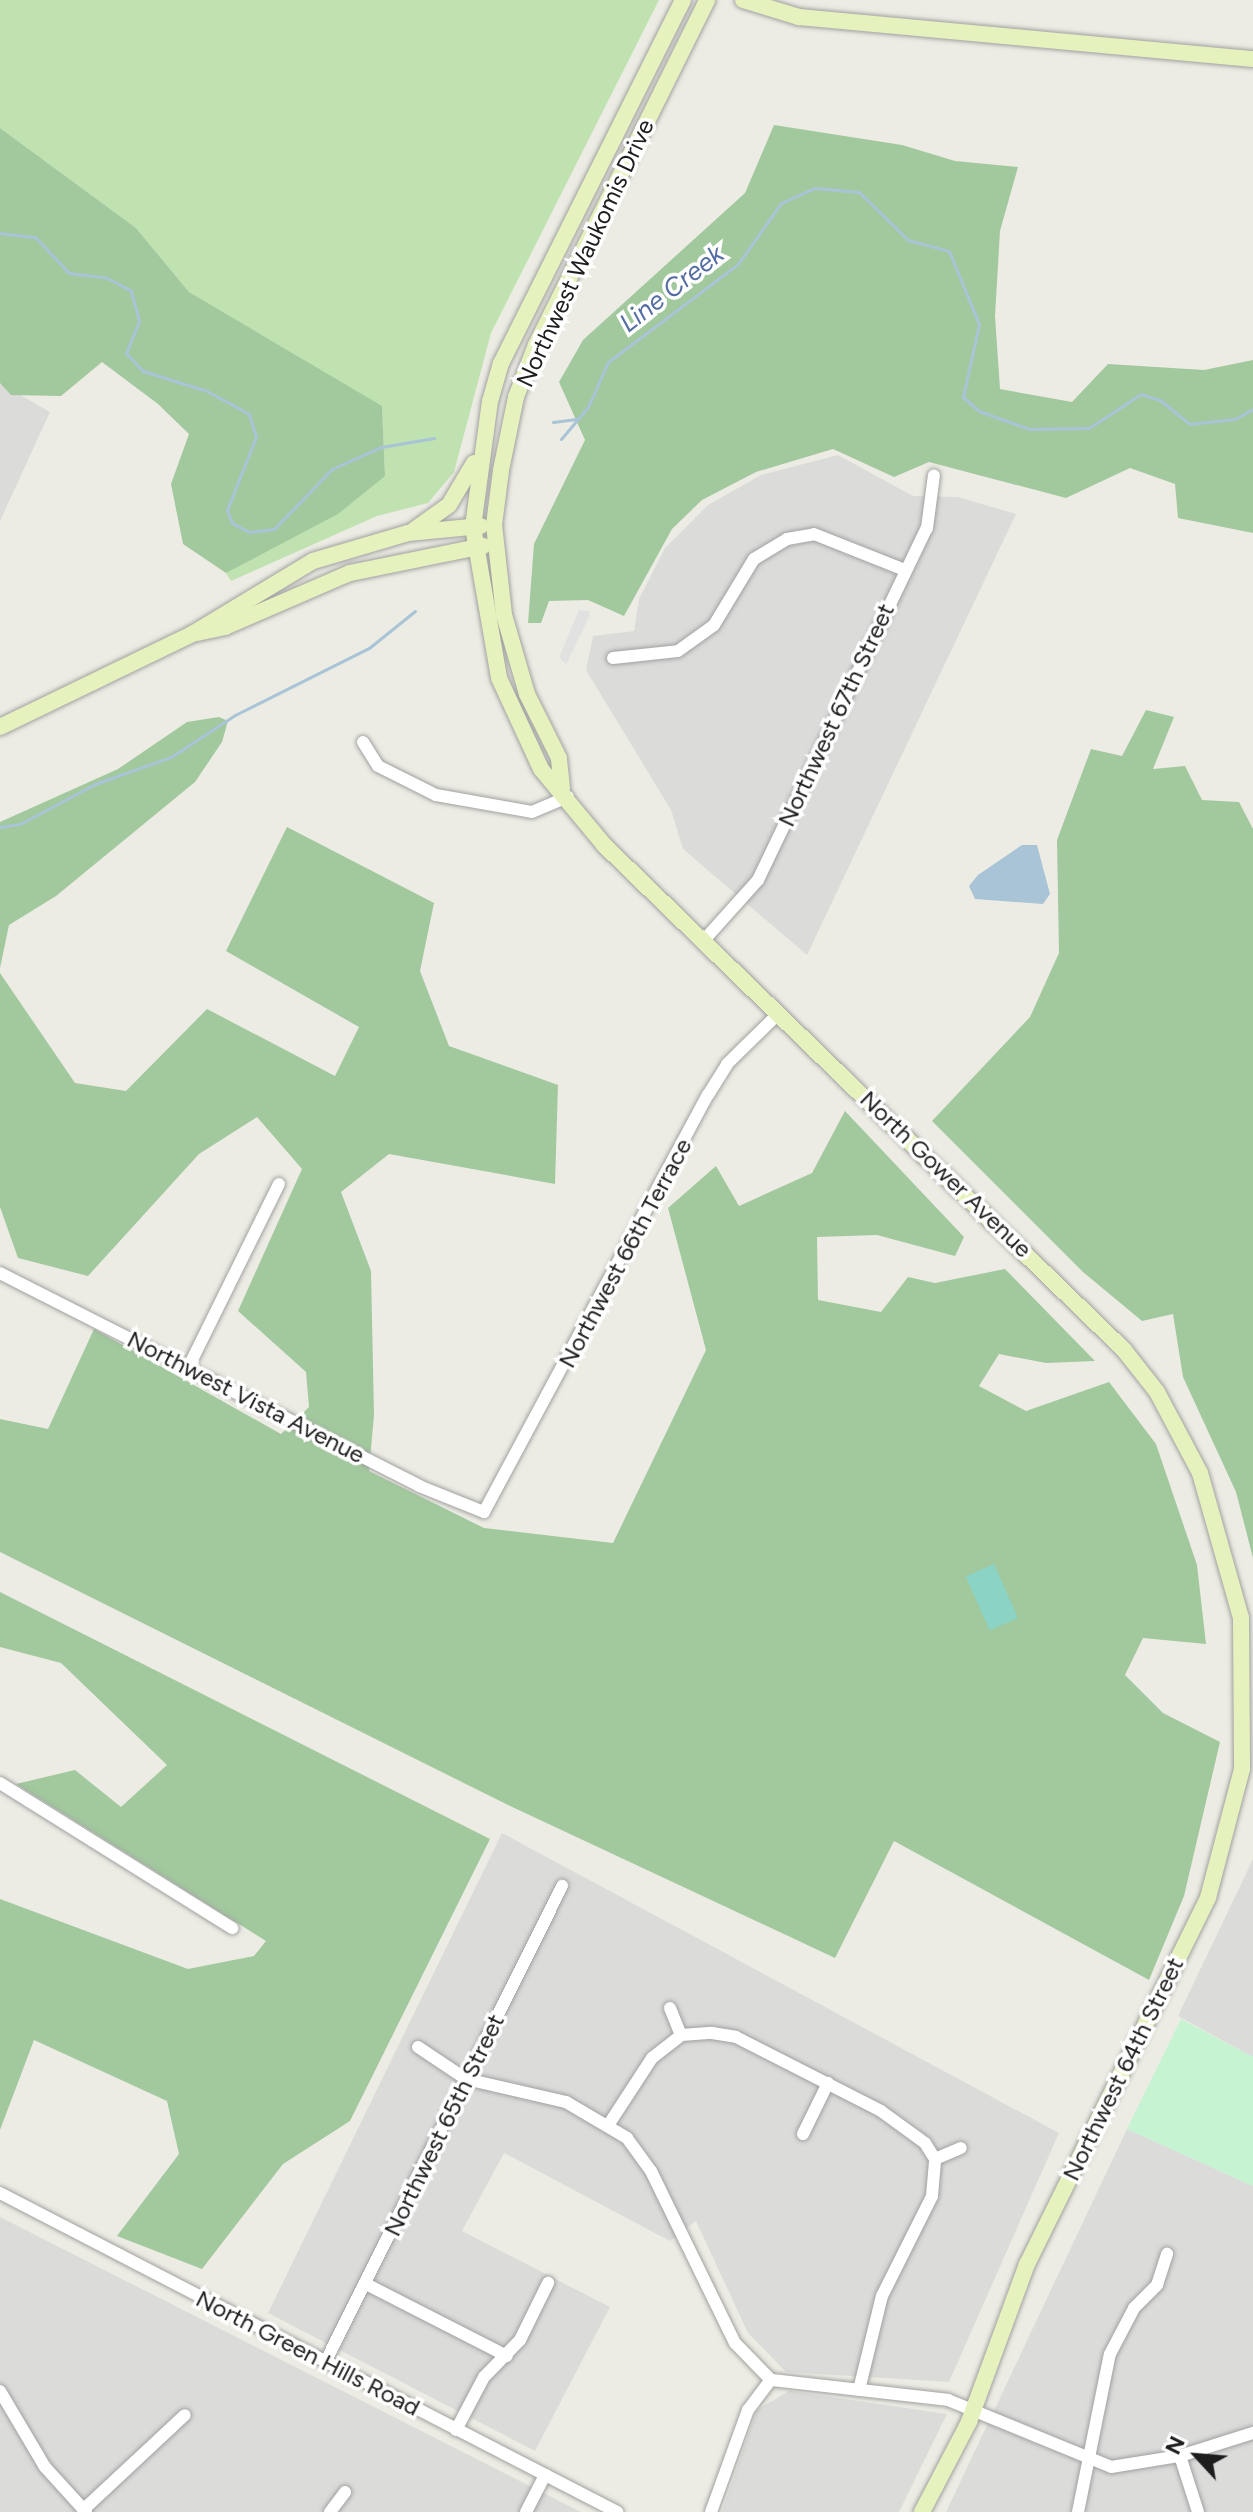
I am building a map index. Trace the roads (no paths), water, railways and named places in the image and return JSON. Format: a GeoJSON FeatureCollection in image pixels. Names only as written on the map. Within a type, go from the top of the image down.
{"type":"FeatureCollection","features":[{"type":"Feature","properties":{"kind":"main road","name":"Northwest Waukomis Drive"},"geometry":{"type":"LineString","coordinates":[[501,363],[683,0]]}},
{"type":"Feature","properties":{"kind":"main road","name":"Northwest Waukomis Drive"},"geometry":{"type":"LineString","coordinates":[[494,525],[516,397],[536,345],[707,0]]}},
{"type":"Feature","properties":{"kind":"main road"},"geometry":{"type":"LineString","coordinates":[[743,0],[811,18],[1253,59]]}},
{"type":"Feature","properties":{"kind":"main road","name":"North Gower Avenue"},"geometry":{"type":"LineString","coordinates":[[501,363],[479,454],[473,527],[499,678],[541,769],[565,792],[604,845],[1070,1293],[1157,1392],[1200,1473],[1247,1618]]}},
{"type":"Feature","properties":{"kind":"main road"},"geometry":{"type":"LineString","coordinates":[[408,533],[449,505],[479,454]]}},
{"type":"Feature","properties":{"kind":"main road","name":"North Gower Avenue"},"geometry":{"type":"LineString","coordinates":[[494,525],[518,669],[559,758],[565,792]]}},
{"type":"Feature","properties":{"kind":"main road"},"geometry":{"type":"LineString","coordinates":[[0,727],[192,634],[313,561],[408,533],[494,525]]}},
{"type":"Feature","properties":{"kind":"main road"},"geometry":{"type":"LineString","coordinates":[[192,634],[225,627],[350,573],[496,545]]}},
{"type":"Feature","properties":{"kind":"main road","name":"Northwest 64th Street"},"geometry":{"type":"LineString","coordinates":[[922,2512],[973,2411],[1027,2264],[1208,1898],[1223,1854],[1242,1769],[1247,1618]]}},
{"type":"Feature","properties":{"kind":"street","name":"Northwest 67th Street"},"geometry":{"type":"LineString","coordinates":[[705,939],[758,880],[932,514],[934,475]]}},
{"type":"Feature","properties":{"kind":"street"},"geometry":{"type":"LineString","coordinates":[[613,658],[678,651],[714,625],[754,559],[787,539],[814,534],[905,570]]}},
{"type":"Feature","properties":{"kind":"street"},"geometry":{"type":"LineString","coordinates":[[363,742],[378,766],[436,795],[532,812],[565,792]]}},
{"type":"Feature","properties":{"kind":"street","name":"Northwest 66th Terrace"},"geometry":{"type":"LineString","coordinates":[[492,1507],[708,1095],[727,1064],[778,1014]]}},
{"type":"Feature","properties":{"kind":"street"},"geometry":{"type":"LineString","coordinates":[[189,1366],[279,1184]]}},
{"type":"Feature","properties":{"kind":"street","name":"Northwest Vista Avenue"},"geometry":{"type":"LineString","coordinates":[[0,1273],[189,1366],[459,1506],[476,1513],[492,1507]]}},
{"type":"Feature","properties":{"kind":"street"},"geometry":{"type":"LineString","coordinates":[[0,1783],[232,1928]]}},
{"type":"Feature","properties":{"kind":"street","name":"Northwest 65th Street"},"geometry":{"type":"LineString","coordinates":[[325,2363],[562,1886]]}},
{"type":"Feature","properties":{"kind":"street"},"geometry":{"type":"LineString","coordinates":[[670,2008],[681,2035]]}},
{"type":"Feature","properties":{"kind":"street"},"geometry":{"type":"LineString","coordinates":[[609,2124],[652,2058],[681,2035],[736,2037],[881,2111],[925,2143],[935,2159],[932,2196],[882,2296],[859,2390]]}},
{"type":"Feature","properties":{"kind":"street"},"geometry":{"type":"LineString","coordinates":[[418,2047],[466,2079],[566,2102],[609,2124],[651,2171],[735,2343],[771,2380],[948,2400],[1111,2467],[1180,2456],[1253,2433]]}},
{"type":"Feature","properties":{"kind":"street"},"geometry":{"type":"LineString","coordinates":[[803,2134],[828,2083]]}},
{"type":"Feature","properties":{"kind":"street"},"geometry":{"type":"LineString","coordinates":[[935,2159],[961,2148]]}},
{"type":"Feature","properties":{"kind":"street","name":"North Green Hills Road"},"geometry":{"type":"LineString","coordinates":[[0,2193],[617,2512]]}},
{"type":"Feature","properties":{"kind":"street"},"geometry":{"type":"LineString","coordinates":[[1078,2512],[1086,2459],[1110,2354],[1134,2308],[1157,2285],[1167,2254]]}},
{"type":"Feature","properties":{"kind":"street"},"geometry":{"type":"LineString","coordinates":[[456,2430],[484,2377],[507,2356],[548,2283]]}},
{"type":"Feature","properties":{"kind":"street"},"geometry":{"type":"LineString","coordinates":[[366,2284],[507,2356]]}},
{"type":"Feature","properties":{"kind":"street"},"geometry":{"type":"LineString","coordinates":[[711,2512],[748,2410],[771,2380]]}},
{"type":"Feature","properties":{"kind":"street"},"geometry":{"type":"LineString","coordinates":[[0,2391],[45,2467],[85,2511],[185,2415]]}},
{"type":"Feature","properties":{"kind":"street"},"geometry":{"type":"LineString","coordinates":[[1180,2456],[1198,2512]]}},
{"type":"Feature","properties":{"kind":"street"},"geometry":{"type":"LineString","coordinates":[[526,2512],[545,2475]]}},
{"type":"Feature","properties":{"kind":"street"},"geometry":{"type":"LineString","coordinates":[[330,2512],[345,2492]]}},
{"type":"Feature","properties":{"kind":"waterway","name":"Line Creek"},"geometry":{"type":"LineString","coordinates":[[561,439],[588,407],[608,362],[738,264],[781,203],[815,188],[859,192],[908,240],[949,251],[979,324],[963,397],[979,411],[1029,429],[1089,428],[1141,394],[1160,400],[1190,424],[1235,419],[1253,409]]}},
{"type":"Feature","properties":{"kind":"waterway","name":"Line Creek"},"geometry":{"type":"LineString","coordinates":[[0,233],[35,237],[69,273],[107,278],[131,291],[139,321],[126,353],[143,371],[207,391],[249,414],[256,437],[227,510],[232,523],[249,532],[274,529],[332,469],[381,447],[434,438]]}},
{"type":"Feature","properties":{"kind":"waterway","name":"Line Creek"},"geometry":{"type":"LineString","coordinates":[[553,422],[579,419]]}},
{"type":"Feature","properties":{"kind":"waterway"},"geometry":{"type":"LineString","coordinates":[[0,827],[20,824],[95,784],[171,757],[235,715],[369,648],[415,611]]}}]}
